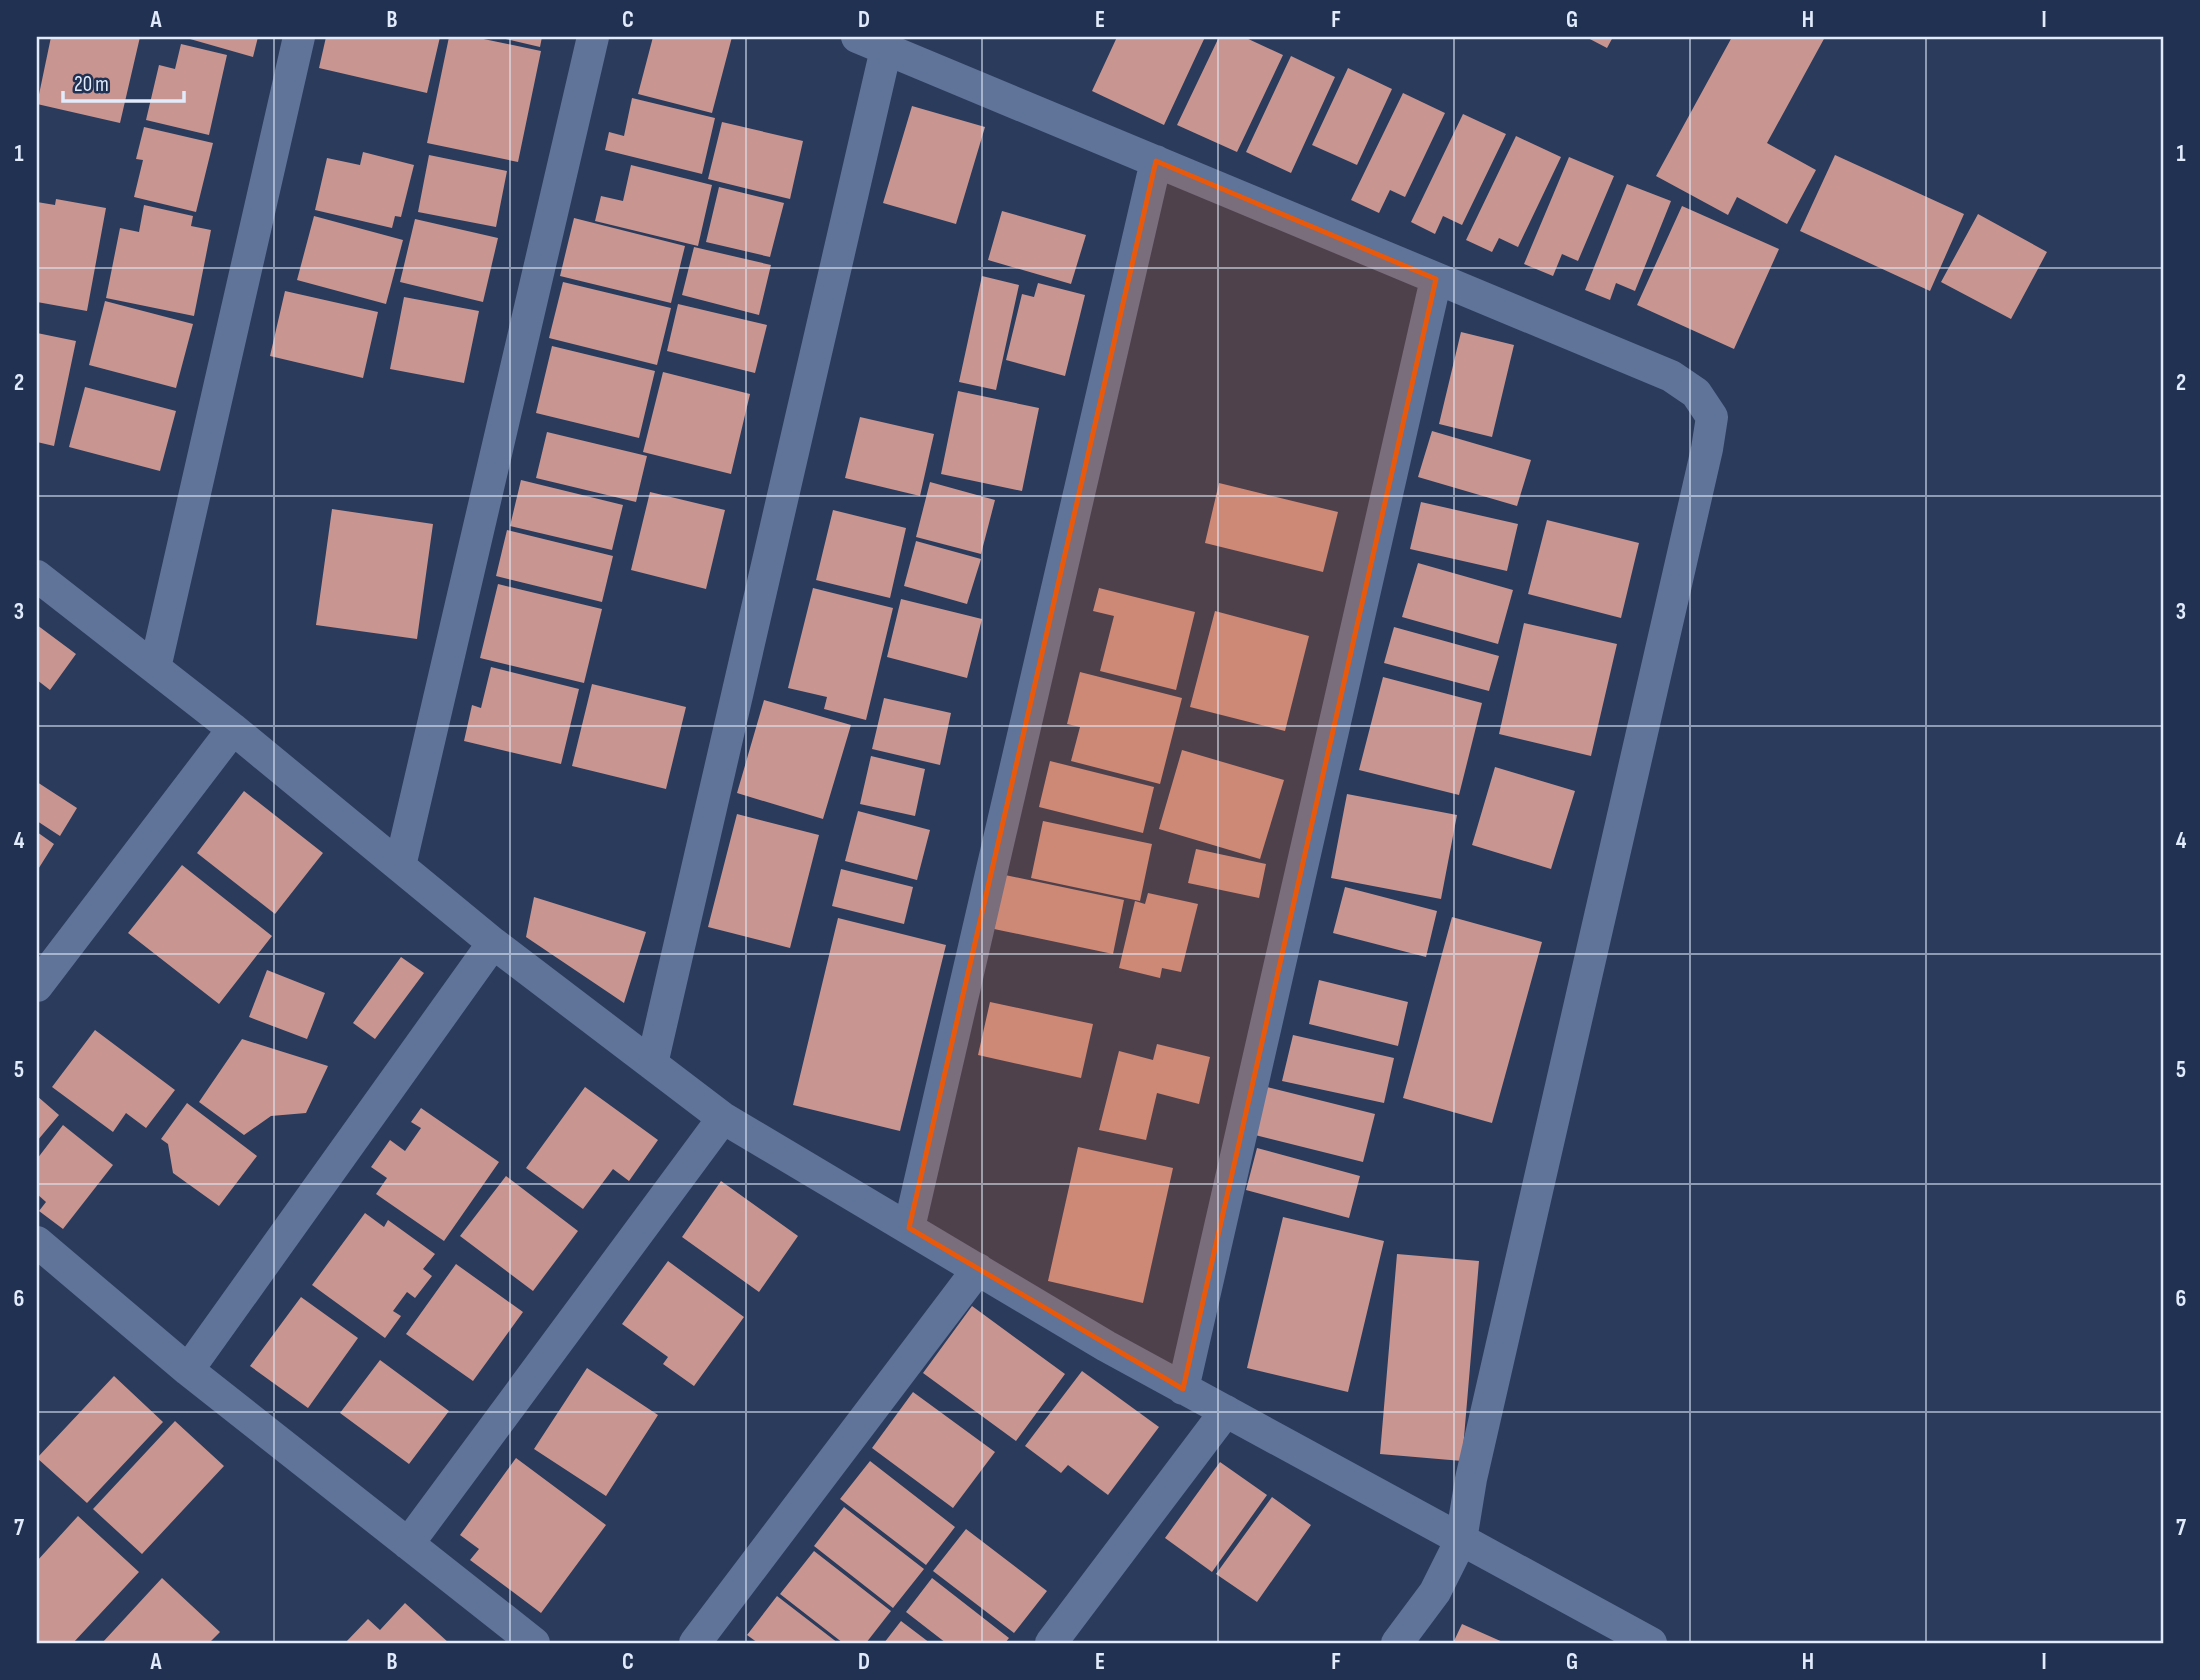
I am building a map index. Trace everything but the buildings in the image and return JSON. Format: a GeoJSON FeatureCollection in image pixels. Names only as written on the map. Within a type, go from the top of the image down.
{"type":"FeatureCollection","features":[{"type":"Feature","properties":{"kind":"street"},"geometry":{"type":"LineString","coordinates":[[155,668],[299,37]]}},
{"type":"Feature","properties":{"kind":"street"},"geometry":{"type":"LineString","coordinates":[[400,866],[593,37]]}},
{"type":"Feature","properties":{"kind":"street"},"geometry":{"type":"LineString","coordinates":[[857,37],[1671,376],[1696,393],[1712,417],[1707,449],[1474,1466],[1461,1540],[1435,1592],[1397,1643]]}},
{"type":"Feature","properties":{"kind":"street"},"geometry":{"type":"LineString","coordinates":[[652,1064],[886,49]]}},
{"type":"Feature","properties":{"kind":"street"},"geometry":{"type":"LineString","coordinates":[[909,1228],[1156,161]]}},
{"type":"Feature","properties":{"kind":"street"},"geometry":{"type":"LineString","coordinates":[[1184,1389],[1436,279]]}},
{"type":"Feature","properties":{"kind":"street"},"geometry":{"type":"LineString","coordinates":[[37,576],[233,729],[493,943],[723,1118],[1106,1346],[1651,1643]]}},
{"type":"Feature","properties":{"kind":"street"},"geometry":{"type":"LineString","coordinates":[[37,986],[233,729]]}},
{"type":"Feature","properties":{"kind":"street"},"geometry":{"type":"LineString","coordinates":[[188,1370],[493,943]]}},
{"type":"Feature","properties":{"kind":"street"},"geometry":{"type":"LineString","coordinates":[[408,1544],[723,1118]]}},
{"type":"Feature","properties":{"kind":"street"},"geometry":{"type":"LineString","coordinates":[[37,1242],[188,1370],[534,1643]]}},
{"type":"Feature","properties":{"kind":"street"},"geometry":{"type":"LineString","coordinates":[[695,1643],[978,1269]]}},
{"type":"Feature","properties":{"kind":"street"},"geometry":{"type":"LineString","coordinates":[[1051,1643],[1226,1411]]}},
{"type":"Feature","properties":{"kind":"highlighted area"},"geometry":{"type":"Polygon","coordinates":[[[1156,161],[1436,279],[1183,1389],[909,1228],[1156,161]]]}}]}
